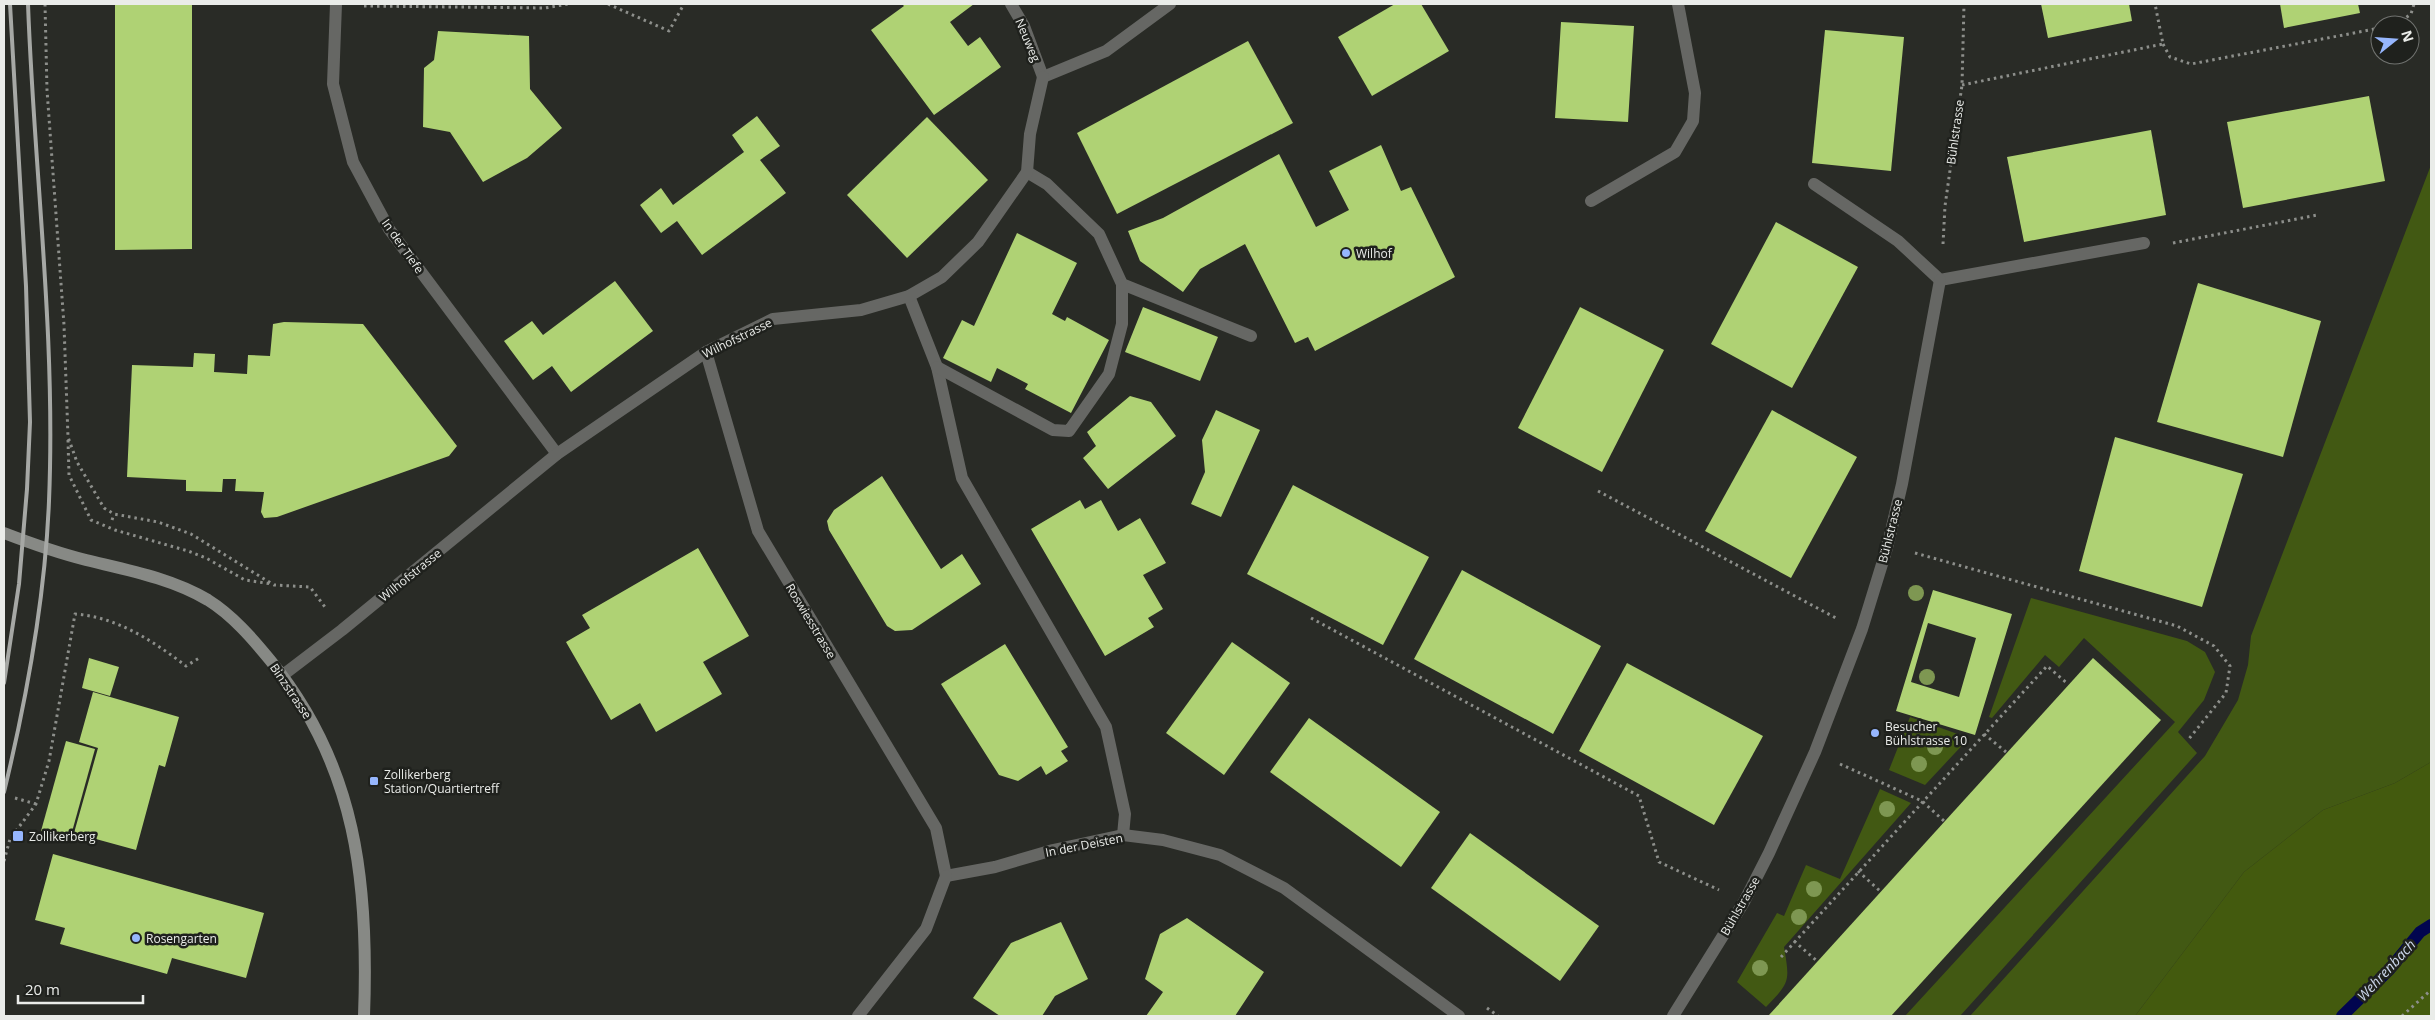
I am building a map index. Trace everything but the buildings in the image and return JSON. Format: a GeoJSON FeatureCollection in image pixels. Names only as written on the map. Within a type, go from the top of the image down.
{"type":"FeatureCollection","features":[{"type":"Feature","properties":{"kind":"main road","name":"Binzstrasse"},"geometry":{"type":"LineString","coordinates":[[4,533],[70,555],[127,569],[170,583],[208,601],[248,633],[283,675],[303,704],[326,749],[343,789],[362,881],[366,939],[364,1016]]}},
{"type":"Feature","properties":{"kind":"street","name":"In der Tiefe"},"geometry":{"type":"LineString","coordinates":[[336,4],[333,84],[353,162],[389,229],[557,454]]}},
{"type":"Feature","properties":{"kind":"street","name":"Neuweg"},"geometry":{"type":"LineString","coordinates":[[1011,4],[1024,26],[1043,77]]}},
{"type":"Feature","properties":{"kind":"street"},"geometry":{"type":"LineString","coordinates":[[937,367],[1053,430],[1069,431],[1109,374],[1122,324],[1122,284],[1099,234],[1047,184],[1027,172],[1030,134],[1043,77],[1106,51],[1170,4]]}},
{"type":"Feature","properties":{"kind":"street"},"geometry":{"type":"LineString","coordinates":[[1591,201],[1675,152],[1694,121],[1695,93],[1678,4]]}},
{"type":"Feature","properties":{"kind":"street","name":"Wilhofstrasse"},"geometry":{"type":"LineString","coordinates":[[283,675],[342,630],[557,454],[706,352],[773,319],[861,310],[909,296],[942,277],[978,242],[1027,172]]}},
{"type":"Feature","properties":{"kind":"street"},"geometry":{"type":"LineString","coordinates":[[1814,184],[1898,242],[1940,280],[2144,243]]}},
{"type":"Feature","properties":{"kind":"street","name":"Bühlstrasse"},"geometry":{"type":"LineString","coordinates":[[1673,1016],[1744,902],[1769,853],[1814,752],[1862,629],[1887,548],[1902,484],[1940,280]]}},
{"type":"Feature","properties":{"kind":"street"},"geometry":{"type":"LineString","coordinates":[[1122,284],[1251,336]]}},
{"type":"Feature","properties":{"kind":"street"},"geometry":{"type":"LineString","coordinates":[[909,296],[937,367],[962,478],[1106,727],[1125,814],[1123,835]]}},
{"type":"Feature","properties":{"kind":"street","name":"Roswiesstrasse"},"geometry":{"type":"LineString","coordinates":[[706,352],[758,531],[936,828],[946,876]]}},
{"type":"Feature","properties":{"kind":"street","name":"In der Deisten"},"geometry":{"type":"LineString","coordinates":[[946,876],[994,867],[1053,850],[1123,835],[1163,840],[1220,855],[1284,888],[1459,1016]]}},
{"type":"Feature","properties":{"kind":"street"},"geometry":{"type":"LineString","coordinates":[[858,1016],[926,929],[946,876]]}},
{"type":"Feature","properties":{"kind":"path"},"geometry":{"type":"LineString","coordinates":[[45,4],[47,90],[64,325],[69,476],[91,520],[115,530],[206,558],[245,580],[274,585],[310,587],[326,610]]}},
{"type":"Feature","properties":{"kind":"path"},"geometry":{"type":"LineString","coordinates":[[336,4],[545,8],[568,4]]}},
{"type":"Feature","properties":{"kind":"path"},"geometry":{"type":"LineString","coordinates":[[608,4],[669,31],[684,4]]}},
{"type":"Feature","properties":{"kind":"path","name":"Bühlstrasse"},"geometry":{"type":"LineString","coordinates":[[1940,280],[1945,206],[1962,85],[1964,4]]}},
{"type":"Feature","properties":{"kind":"path"},"geometry":{"type":"LineString","coordinates":[[2155,4],[2163,44],[2170,57],[2191,64],[2370,30]]}},
{"type":"Feature","properties":{"kind":"path"},"geometry":{"type":"LineString","coordinates":[[1962,85],[2163,44]]}},
{"type":"Feature","properties":{"kind":"path"},"geometry":{"type":"LineString","coordinates":[[68,437],[77,462],[104,508],[114,514],[158,522],[191,534],[274,585]]}},
{"type":"Feature","properties":{"kind":"path"},"geometry":{"type":"LineString","coordinates":[[1598,491],[1843,622],[1862,629]]}},
{"type":"Feature","properties":{"kind":"path"},"geometry":{"type":"LineString","coordinates":[[112,520],[114,514]]}},
{"type":"Feature","properties":{"kind":"path"},"geometry":{"type":"LineString","coordinates":[[1887,548],[1917,554],[2178,626],[2214,646],[2230,666],[2226,693],[2188,740]]}},
{"type":"Feature","properties":{"kind":"path"},"geometry":{"type":"LineString","coordinates":[[4,861],[10,839],[36,804],[49,761],[75,614],[92,616],[118,625],[159,645],[186,666],[201,657]]}},
{"type":"Feature","properties":{"kind":"path"},"geometry":{"type":"LineString","coordinates":[[1310,618],[1639,796],[1659,862],[1744,902]]}},
{"type":"Feature","properties":{"kind":"path"},"geometry":{"type":"LineString","coordinates":[[1781,957],[2047,666],[2068,684]]}},
{"type":"Feature","properties":{"kind":"path"},"geometry":{"type":"LineString","coordinates":[[1984,734],[2006,752]]}},
{"type":"Feature","properties":{"kind":"path"},"geometry":{"type":"LineString","coordinates":[[1814,752],[1922,801],[1944,821]]}},
{"type":"Feature","properties":{"kind":"path"},"geometry":{"type":"LineString","coordinates":[[15,798],[36,804]]}},
{"type":"Feature","properties":{"kind":"path"},"geometry":{"type":"LineString","coordinates":[[1858,872],[1880,891]]}},
{"type":"Feature","properties":{"kind":"path"},"geometry":{"type":"LineString","coordinates":[[1794,941],[1817,961]]}},
{"type":"Feature","properties":{"kind":"path"},"geometry":{"type":"LineString","coordinates":[[2402,1016],[2431,990]]}},
{"type":"Feature","properties":{"kind":"green space"},"geometry":{"type":"Polygon","coordinates":[[[2431,165],[2431,762],[2395,783],[2323,810],[2244,872],[2135,1016],[1970,1016],[2205,756],[2238,700],[2248,665],[2251,636],[2431,165]]]}},
{"type":"Feature","properties":{"kind":"green space"},"geometry":{"type":"Polygon","coordinates":[[[2031,598],[2187,641],[2205,652],[2215,672],[2204,700],[2178,732],[2197,753],[1960,1016],[1905,1016],[2175,722],[2084,638],[2059,667],[2045,655],[1992,718],[1989,717],[2031,598]]]}},
{"type":"Feature","properties":{"kind":"green space"},"geometry":{"type":"Polygon","coordinates":[[[1910,717],[1969,738],[1925,785],[1889,770],[1910,717]]]}},
{"type":"Feature","properties":{"kind":"green space"},"geometry":{"type":"Polygon","coordinates":[[[2431,762],[2431,1016],[2135,1016],[2244,872],[2323,810],[2395,783],[2431,762]]]}},
{"type":"Feature","properties":{"kind":"green space"},"geometry":{"type":"Polygon","coordinates":[[[1880,789],[1911,803],[1784,947],[1787,968],[1786,981],[1780,992],[1766,1007],[1737,982],[1777,913],[1784,916],[1806,865],[1840,879],[1880,789]]]}},
{"type":"Feature","properties":{"kind":"waterway","name":"Wehrenbach"},"geometry":{"type":"LineString","coordinates":[[2342,1016],[2389,970],[2420,932],[2431,925]]}},
{"type":"Feature","properties":{"kind":"railway"},"geometry":{"type":"LineString","coordinates":[[4,683],[19,584],[27,489],[30,422],[26,286],[10,4]]}},
{"type":"Feature","properties":{"kind":"railway"},"geometry":{"type":"LineString","coordinates":[[4,792],[34,648],[44,575],[49,501],[50,377],[28,4]]}},
{"type":"Feature","properties":{"kind":"place","name":"Wilhof"},"geometry":{"type":"Point","coordinates":[1346,253]}},
{"type":"Feature","properties":{"kind":"place","name":"Besucher Bühlstrasse 10"},"geometry":{"type":"Point","coordinates":[1875,733]}},
{"type":"Feature","properties":{"kind":"place","name":"Zollikerberg Station/Quartiertreff"},"geometry":{"type":"Point","coordinates":[374,781]}},
{"type":"Feature","properties":{"kind":"place","name":"Zollikerberg"},"geometry":{"type":"Point","coordinates":[18,836]}},
{"type":"Feature","properties":{"kind":"place","name":"Rosengarten"},"geometry":{"type":"Point","coordinates":[136,938]}}]}
